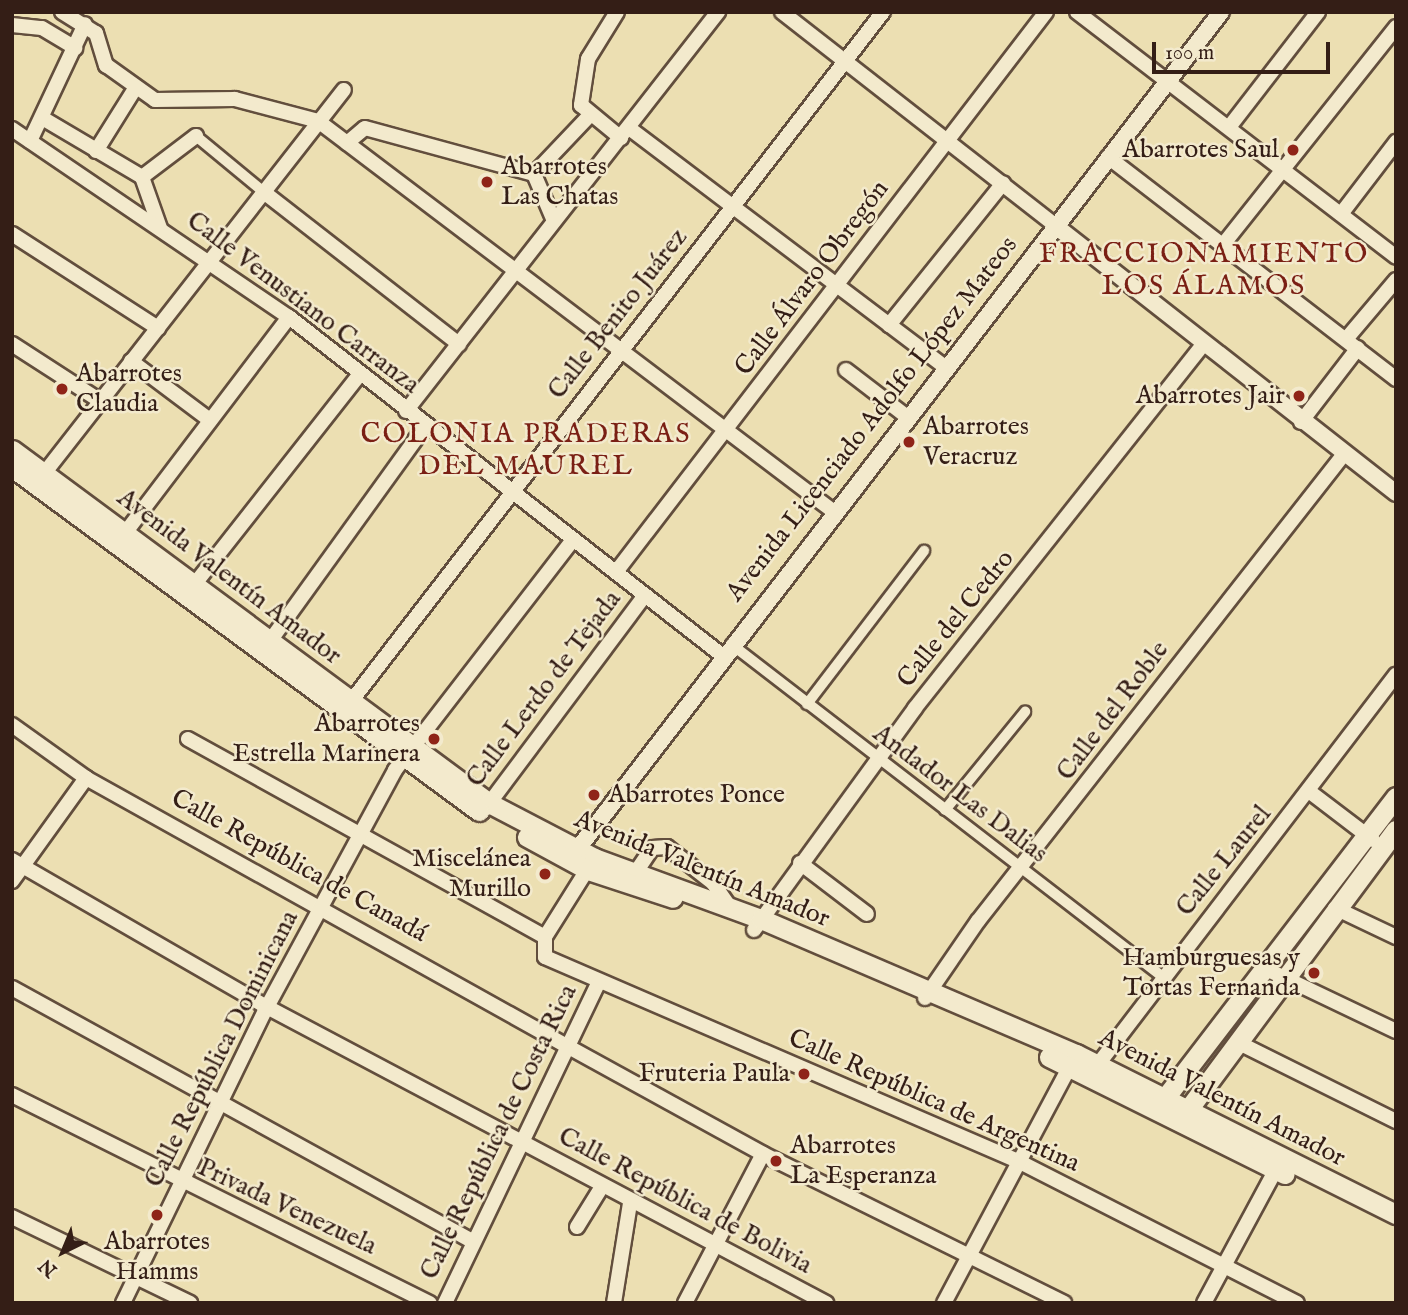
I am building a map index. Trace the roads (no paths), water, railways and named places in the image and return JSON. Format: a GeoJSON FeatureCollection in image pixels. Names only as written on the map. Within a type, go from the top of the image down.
{"type":"FeatureCollection","features":[{"type":"Feature","properties":{"kind":"main road","name":"Avenida Valentín Amador"},"geometry":{"type":"LineString","coordinates":[[12,450],[41,478],[407,754],[486,808],[582,859],[758,924],[1073,1060],[1280,1164],[1396,1228]]}},
{"type":"Feature","properties":{"kind":"main road","name":"Avenida Valentín Amador"},"geometry":{"type":"LineString","coordinates":[[12,467],[41,478]]}},
{"type":"Feature","properties":{"kind":"main road"},"geometry":{"type":"LineString","coordinates":[[1183,1116],[1237,1042],[1273,972],[1366,835],[1396,797]]}},
{"type":"Feature","properties":{"kind":"main road"},"geometry":{"type":"LineString","coordinates":[[1159,1104],[1273,972],[1335,908],[1396,830]]}},
{"type":"Feature","properties":{"kind":"main road","name":"Avenida Valentín Amador"},"geometry":{"type":"LineString","coordinates":[[582,859],[638,869],[730,908],[758,924]]}},
{"type":"Feature","properties":{"kind":"main road","name":"Avenida Valentín Amador"},"geometry":{"type":"LineString","coordinates":[[1280,1164],[1396,1214]]}},
{"type":"Feature","properties":{"kind":"street"},"geometry":{"type":"LineString","coordinates":[[62,12],[96,33],[106,65],[155,100],[235,99],[318,121],[518,269],[833,511]]}},
{"type":"Feature","properties":{"kind":"street"},"geometry":{"type":"LineString","coordinates":[[617,12],[588,59],[580,105],[590,115],[625,133],[732,207],[944,366]]}},
{"type":"Feature","properties":{"kind":"street"},"geometry":{"type":"LineString","coordinates":[[406,411],[718,12]]}},
{"type":"Feature","properties":{"kind":"street"},"geometry":{"type":"LineString","coordinates":[[782,12],[948,139],[1301,422],[1396,493]]}},
{"type":"Feature","properties":{"kind":"street","name":"Calle Benito Juárez"},"geometry":{"type":"LineString","coordinates":[[346,708],[883,12]]}},
{"type":"Feature","properties":{"kind":"street","name":"Calle Álvaro Obregón"},"geometry":{"type":"LineString","coordinates":[[616,572],[1046,12]]}},
{"type":"Feature","properties":{"kind":"street"},"geometry":{"type":"LineString","coordinates":[[1077,12],[1230,126],[1396,257]]}},
{"type":"Feature","properties":{"kind":"street","name":"Avenida Licenciado Adolfo López Mateos"},"geometry":{"type":"LineString","coordinates":[[582,859],[727,650],[1053,224],[1221,12]]}},
{"type":"Feature","properties":{"kind":"street"},"geometry":{"type":"LineString","coordinates":[[1230,126],[1318,12]]}},
{"type":"Feature","properties":{"kind":"street"},"geometry":{"type":"LineString","coordinates":[[30,141],[44,119],[85,24]]}},
{"type":"Feature","properties":{"kind":"street"},"geometry":{"type":"LineString","coordinates":[[12,25],[42,29],[75,48]]}},
{"type":"Feature","properties":{"kind":"street"},"geometry":{"type":"LineString","coordinates":[[1222,246],[1396,27]]}},
{"type":"Feature","properties":{"kind":"street"},"geometry":{"type":"LineString","coordinates":[[96,152],[136,87]]}},
{"type":"Feature","properties":{"kind":"street"},"geometry":{"type":"LineString","coordinates":[[41,478],[99,400],[344,90]]}},
{"type":"Feature","properties":{"kind":"street"},"geometry":{"type":"LineString","coordinates":[[534,174],[590,115]]}},
{"type":"Feature","properties":{"kind":"street"},"geometry":{"type":"LineString","coordinates":[[44,119],[142,177],[160,228]]}},
{"type":"Feature","properties":{"kind":"street","name":"Calle Venustiano Carranza"},"geometry":{"type":"LineString","coordinates":[[12,128],[289,317],[425,426],[645,595],[727,650]]}},
{"type":"Feature","properties":{"kind":"street"},"geometry":{"type":"LineString","coordinates":[[347,143],[365,128],[534,174]]}},
{"type":"Feature","properties":{"kind":"street"},"geometry":{"type":"LineString","coordinates":[[142,177],[196,136],[459,344]]}},
{"type":"Feature","properties":{"kind":"street"},"geometry":{"type":"LineString","coordinates":[[1341,214],[1393,151]]}},
{"type":"Feature","properties":{"kind":"street"},"geometry":{"type":"LineString","coordinates":[[1108,157],[1222,246],[1347,338],[1396,379]]}},
{"type":"Feature","properties":{"kind":"street"},"geometry":{"type":"LineString","coordinates":[[534,174],[554,221]]}},
{"type":"Feature","properties":{"kind":"street"},"geometry":{"type":"LineString","coordinates":[[889,325],[1003,183]]}},
{"type":"Feature","properties":{"kind":"street"},"geometry":{"type":"LineString","coordinates":[[12,234],[158,328]]}},
{"type":"Feature","properties":{"kind":"street"},"geometry":{"type":"LineString","coordinates":[[1347,338],[1396,280]]}},
{"type":"Feature","properties":{"kind":"street"},"geometry":{"type":"LineString","coordinates":[[121,538],[289,317]]}},
{"type":"Feature","properties":{"kind":"street"},"geometry":{"type":"LineString","coordinates":[[12,344],[99,400]]}},
{"type":"Feature","properties":{"kind":"street","name":"Calle del Cedro"},"geometry":{"type":"LineString","coordinates":[[758,924],[878,758],[1203,345]]}},
{"type":"Feature","properties":{"kind":"street"},"geometry":{"type":"LineString","coordinates":[[1301,422],[1358,348]]}},
{"type":"Feature","properties":{"kind":"street"},"geometry":{"type":"LineString","coordinates":[[131,361],[210,420]]}},
{"type":"Feature","properties":{"kind":"street"},"geometry":{"type":"LineString","coordinates":[[846,370],[906,416]]}},
{"type":"Feature","properties":{"kind":"street"},"geometry":{"type":"LineString","coordinates":[[191,589],[360,374]]}},
{"type":"Feature","properties":{"kind":"street"},"geometry":{"type":"LineString","coordinates":[[266,647],[425,426]]}},
{"type":"Feature","properties":{"kind":"street","name":"Calle del Roble"},"geometry":{"type":"LineString","coordinates":[[927,995],[1344,454]]}},
{"type":"Feature","properties":{"kind":"street","name":"Calle República Dominicana"},"geometry":{"type":"LineString","coordinates":[[123,1303],[267,1007],[407,754],[573,540]]}},
{"type":"Feature","properties":{"kind":"street"},"geometry":{"type":"LineString","coordinates":[[807,704],[924,551]]}},
{"type":"Feature","properties":{"kind":"street","name":"Calle Lerdo de Tejada"},"geometry":{"type":"LineString","coordinates":[[486,808],[645,595]]}},
{"type":"Feature","properties":{"kind":"street","name":"Andador Las Dalias"},"geometry":{"type":"LineString","coordinates":[[727,650],[807,704],[1163,977]]}},
{"type":"Feature","properties":{"kind":"street","name":"Calle Laurel"},"geometry":{"type":"LineString","coordinates":[[1093,1071],[1163,977],[1310,792],[1396,675]]}},
{"type":"Feature","properties":{"kind":"street"},"geometry":{"type":"LineString","coordinates":[[945,810],[1025,712]]}},
{"type":"Feature","properties":{"kind":"street","name":"Calle República de Canadá"},"geometry":{"type":"LineString","coordinates":[[12,725],[86,778],[323,905],[565,1045],[763,1154],[1064,1303]]}},
{"type":"Feature","properties":{"kind":"street"},"geometry":{"type":"LineString","coordinates":[[188,738],[545,937],[582,859]]}},
{"type":"Feature","properties":{"kind":"street"},"geometry":{"type":"LineString","coordinates":[[12,881],[17,864],[86,778]]}},
{"type":"Feature","properties":{"kind":"street"},"geometry":{"type":"LineString","coordinates":[[1310,792],[1382,848]]}},
{"type":"Feature","properties":{"kind":"street"},"geometry":{"type":"LineString","coordinates":[[638,869],[652,848],[667,847],[713,883],[730,908]]}},
{"type":"Feature","properties":{"kind":"street"},"geometry":{"type":"LineString","coordinates":[[800,863],[867,914]]}},
{"type":"Feature","properties":{"kind":"street","name":"Calle República de Bolivia"},"geometry":{"type":"LineString","coordinates":[[17,864],[267,1007],[522,1142],[601,1188],[826,1303]]}},
{"type":"Feature","properties":{"kind":"street"},"geometry":{"type":"LineString","coordinates":[[1335,908],[1396,937]]}},
{"type":"Feature","properties":{"kind":"street","name":"Calle República de Costa Rica"},"geometry":{"type":"LineString","coordinates":[[545,937],[545,957]]}},
{"type":"Feature","properties":{"kind":"street","name":"Calle República de Argentina"},"geometry":{"type":"LineString","coordinates":[[545,957],[598,983],[1018,1161],[1297,1303]]}},
{"type":"Feature","properties":{"kind":"street"},"geometry":{"type":"LineString","coordinates":[[1273,972],[1396,1031]]}},
{"type":"Feature","properties":{"kind":"street","name":"Calle República de Costa Rica"},"geometry":{"type":"LineString","coordinates":[[445,1303],[565,1045],[598,983]]}},
{"type":"Feature","properties":{"kind":"street"},"geometry":{"type":"LineString","coordinates":[[12,988],[222,1099],[472,1241]]}},
{"type":"Feature","properties":{"kind":"street"},"geometry":{"type":"LineString","coordinates":[[1237,1042],[1396,1121]]}},
{"type":"Feature","properties":{"kind":"street"},"geometry":{"type":"LineString","coordinates":[[943,1303],[1073,1060]]}},
{"type":"Feature","properties":{"kind":"street","name":"Privada Venezuela"},"geometry":{"type":"LineString","coordinates":[[12,1095],[181,1184],[430,1303]]}},
{"type":"Feature","properties":{"kind":"street"},"geometry":{"type":"LineString","coordinates":[[685,1303],[763,1154]]}},
{"type":"Feature","properties":{"kind":"street"},"geometry":{"type":"LineString","coordinates":[[1204,1303],[1280,1164]]}},
{"type":"Feature","properties":{"kind":"street"},"geometry":{"type":"LineString","coordinates":[[576,1227],[601,1188]]}},
{"type":"Feature","properties":{"kind":"street"},"geometry":{"type":"LineString","coordinates":[[614,1303],[630,1203]]}},
{"type":"Feature","properties":{"kind":"street"},"geometry":{"type":"LineString","coordinates":[[12,1217],[190,1303]]}},
{"type":"Feature","properties":{"kind":"place","name":"Abarrotes Saul"},"geometry":{"type":"Point","coordinates":[1293,150]}},
{"type":"Feature","properties":{"kind":"place","name":"Abarrotes Las Chatas"},"geometry":{"type":"Point","coordinates":[487,182]}},
{"type":"Feature","properties":{"kind":"place","name":"Abarrotes Claudia"},"geometry":{"type":"Point","coordinates":[62,389]}},
{"type":"Feature","properties":{"kind":"place","name":"Abarrotes Jair"},"geometry":{"type":"Point","coordinates":[1299,396]}},
{"type":"Feature","properties":{"kind":"place","name":"Abarrotes Veracruz"},"geometry":{"type":"Point","coordinates":[909,442]}},
{"type":"Feature","properties":{"kind":"place","name":"Abarrotes Estrella Marinera"},"geometry":{"type":"Point","coordinates":[434,739]}},
{"type":"Feature","properties":{"kind":"place","name":"Abarrotes Ponce"},"geometry":{"type":"Point","coordinates":[594,795]}},
{"type":"Feature","properties":{"kind":"place","name":"Miscelánea Murillo"},"geometry":{"type":"Point","coordinates":[545,874]}},
{"type":"Feature","properties":{"kind":"place","name":"Hamburguesas y Tortas Fernanda"},"geometry":{"type":"Point","coordinates":[1314,973]}},
{"type":"Feature","properties":{"kind":"place","name":"Fruteria Paula"},"geometry":{"type":"Point","coordinates":[804,1074]}},
{"type":"Feature","properties":{"kind":"place","name":"Abarrotes La Esperanza"},"geometry":{"type":"Point","coordinates":[776,1161]}},
{"type":"Feature","properties":{"kind":"place","name":"Abarrotes Hamms"},"geometry":{"type":"Point","coordinates":[157,1215]}},
{"type":"Feature","properties":{"kind":"district","name":"FRACCIONAMIENTO LOS ÁLAMOS"},"geometry":{"type":"Point","coordinates":[1204,271]}},
{"type":"Feature","properties":{"kind":"district","name":"COLONIA PRADERAS DEL MAUREL"},"geometry":{"type":"Point","coordinates":[526,451]}}]}
